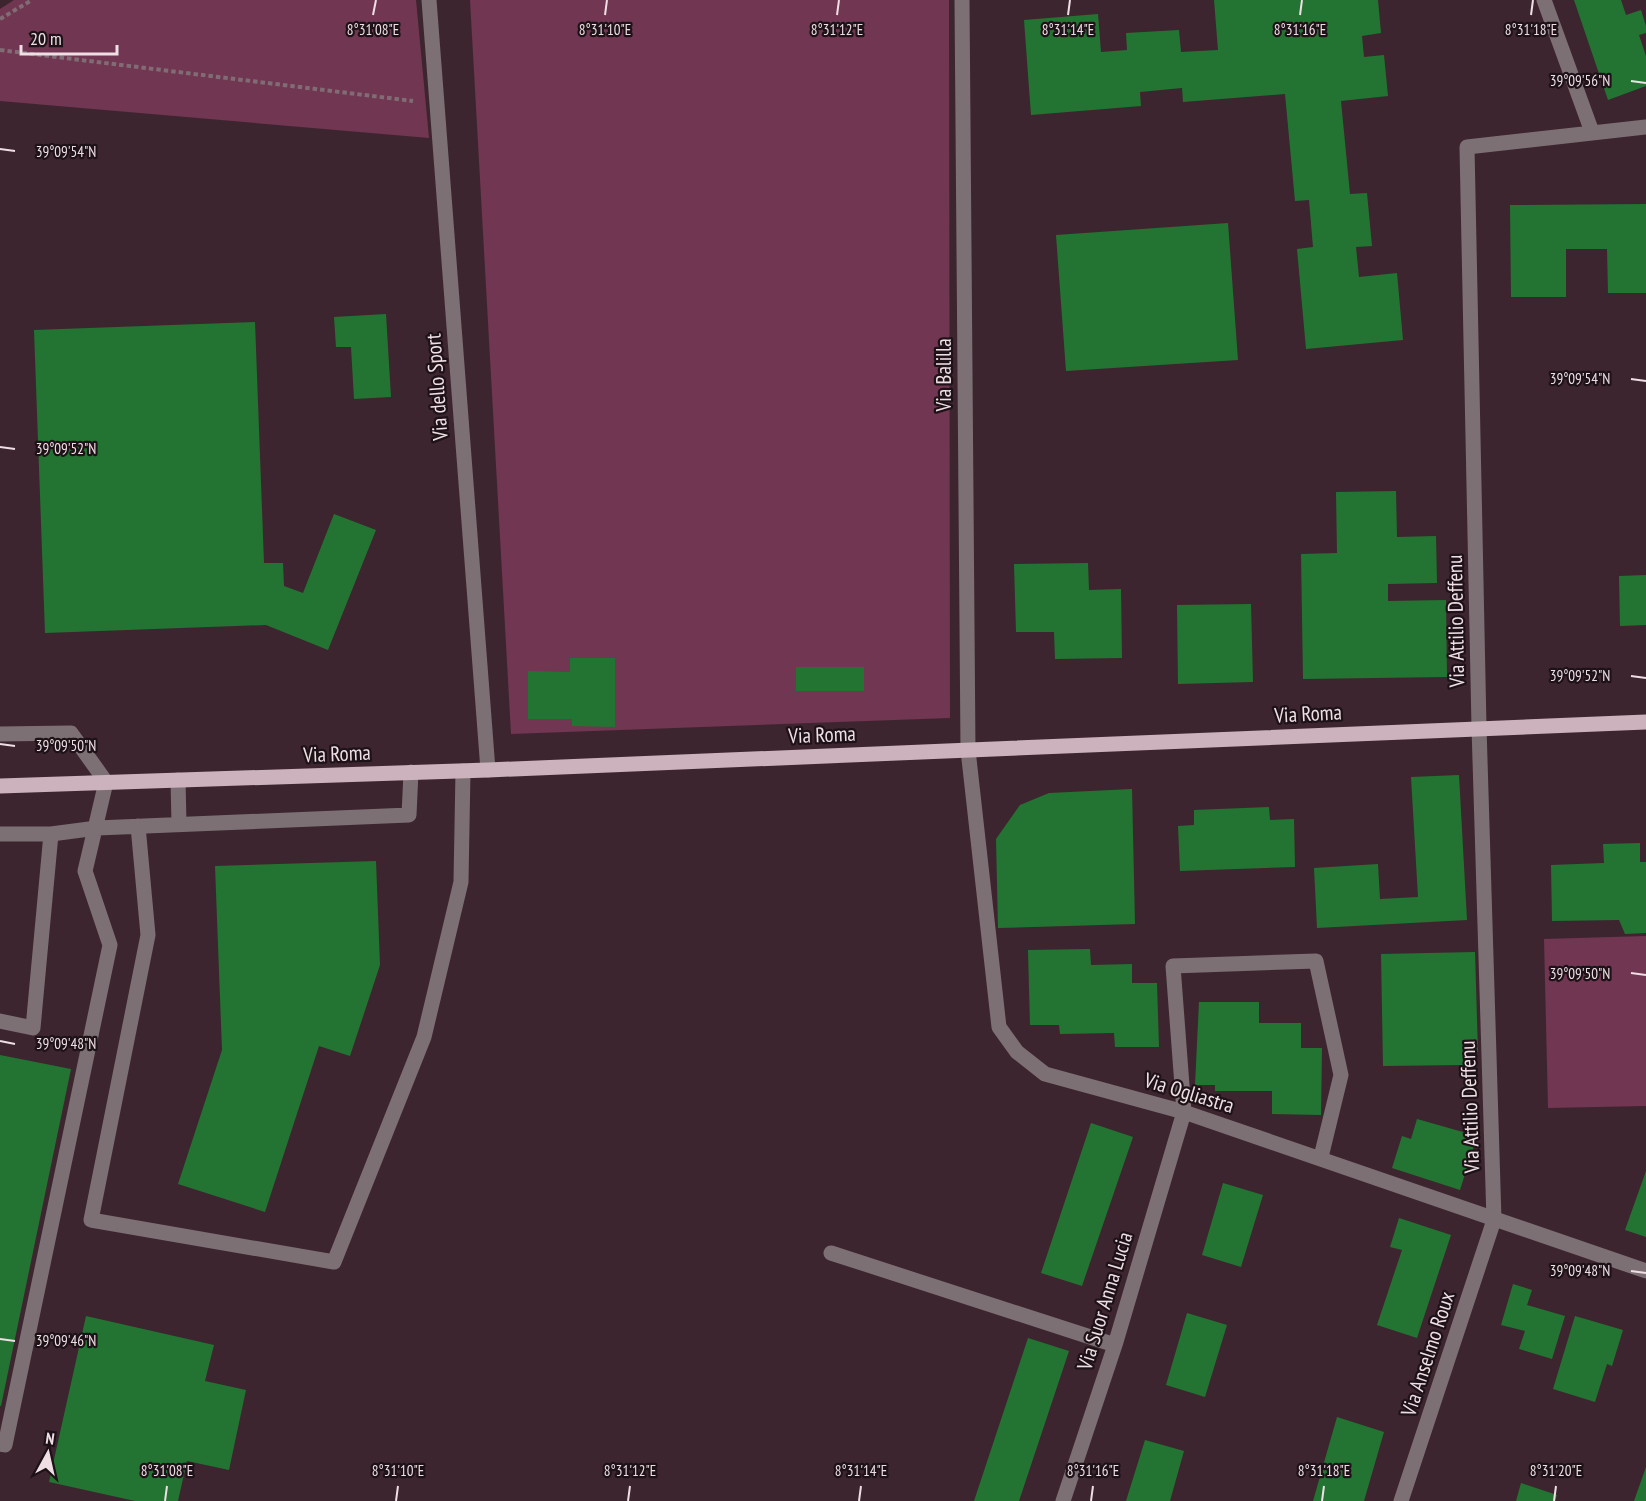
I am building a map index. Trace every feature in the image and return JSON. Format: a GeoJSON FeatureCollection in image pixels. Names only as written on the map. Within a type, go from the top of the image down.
{"type":"FeatureCollection","features":[{"type":"Feature","properties":{"kind":"main road","name":"Via Roma"},"geometry":{"type":"LineString","coordinates":[[0,786],[463,771],[1479,727],[1646,722]]}},
{"type":"Feature","properties":{"kind":"street","name":"Via dello Sport"},"geometry":{"type":"LineString","coordinates":[[429,0],[488,770]]}},
{"type":"Feature","properties":{"kind":"street","name":"Via Balilla"},"geometry":{"type":"LineString","coordinates":[[962,0],[968,750]]}},
{"type":"Feature","properties":{"kind":"street"},"geometry":{"type":"LineString","coordinates":[[1544,0],[1592,132],[1646,127]]}},
{"type":"Feature","properties":{"kind":"street","name":"Via Attilio Deffenu"},"geometry":{"type":"LineString","coordinates":[[1494,1220],[1479,727],[1467,147],[1592,132]]}},
{"type":"Feature","properties":{"kind":"street"},"geometry":{"type":"LineString","coordinates":[[0,734],[71,733],[106,782],[97,828],[85,871],[110,945],[5,1445],[0,1444]]}},
{"type":"Feature","properties":{"kind":"street","name":"Via Ogliastra"},"geometry":{"type":"LineString","coordinates":[[968,750],[999,1027],[1017,1052],[1045,1074],[1184,1112],[1321,1157],[1494,1220],[1646,1271]]}},
{"type":"Feature","properties":{"kind":"street"},"geometry":{"type":"LineString","coordinates":[[138,826],[148,935],[91,1220],[334,1262],[424,1037],[461,882],[463,771]]}},
{"type":"Feature","properties":{"kind":"street"},"geometry":{"type":"LineString","coordinates":[[0,834],[51,834],[97,828],[409,815],[411,772]]}},
{"type":"Feature","properties":{"kind":"street"},"geometry":{"type":"LineString","coordinates":[[178,780],[179,824]]}},
{"type":"Feature","properties":{"kind":"street"},"geometry":{"type":"LineString","coordinates":[[0,1021],[33,1028],[51,834]]}},
{"type":"Feature","properties":{"kind":"street"},"geometry":{"type":"LineString","coordinates":[[1184,1112],[1173,966],[1316,961],[1341,1076],[1321,1157]]}},
{"type":"Feature","properties":{"kind":"street","name":"Via Suor Anna Lucia"},"geometry":{"type":"LineString","coordinates":[[1063,1501],[1115,1345],[1184,1112]]}},
{"type":"Feature","properties":{"kind":"street","name":"Via Anselmo Roux"},"geometry":{"type":"LineString","coordinates":[[1401,1501],[1494,1220]]}},
{"type":"Feature","properties":{"kind":"street"},"geometry":{"type":"LineString","coordinates":[[831,1253],[1115,1345]]}},
{"type":"Feature","properties":{"kind":"path"},"geometry":{"type":"LineString","coordinates":[[0,19],[32,0]]}},
{"type":"Feature","properties":{"kind":"path"},"geometry":{"type":"LineString","coordinates":[[0,51],[437,104]]}},
{"type":"Feature","properties":{"kind":"shaded area"},"geometry":{"type":"Polygon","coordinates":[[[14,0],[416,0],[429,138],[0,101],[0,9],[14,0]]]}},
{"type":"Feature","properties":{"kind":"shaded area"},"geometry":{"type":"Polygon","coordinates":[[[470,0],[949,0],[950,718],[511,734],[470,0]]]}},
{"type":"Feature","properties":{"kind":"shaded area"},"geometry":{"type":"Polygon","coordinates":[[[1646,936],[1646,1106],[1548,1108],[1544,939],[1646,936]]]}},
{"type":"Feature","properties":{"kind":"building"},"geometry":{"type":"Polygon","coordinates":[[[1214,0],[1378,0],[1381,33],[1362,36],[1364,57],[1384,55],[1388,96],[1341,101],[1350,194],[1367,193],[1372,246],[1356,247],[1359,277],[1397,273],[1403,340],[1306,349],[1297,249],[1313,247],[1309,200],[1295,201],[1285,94],[1183,102],[1182,88],[1140,92],[1141,106],[1031,115],[1024,20],[1098,14],[1101,52],[1127,50],[1126,33],[1179,30],[1181,52],[1218,50],[1214,0]]]}},
{"type":"Feature","properties":{"kind":"building"},"geometry":{"type":"Polygon","coordinates":[[[1574,0],[1621,0],[1626,15],[1641,10],[1646,26],[1646,33],[1639,35],[1646,56],[1646,86],[1608,100],[1574,0]]]}},
{"type":"Feature","properties":{"kind":"building"},"geometry":{"type":"Polygon","coordinates":[[[1646,204],[1646,293],[1608,293],[1607,249],[1566,249],[1566,297],[1511,297],[1510,205],[1646,204]]]}},
{"type":"Feature","properties":{"kind":"building"},"geometry":{"type":"Polygon","coordinates":[[[1228,223],[1238,360],[1066,371],[1056,235],[1228,223]]]}},
{"type":"Feature","properties":{"kind":"building"},"geometry":{"type":"Polygon","coordinates":[[[386,314],[391,397],[354,399],[351,347],[336,347],[334,317],[386,314]]]}},
{"type":"Feature","properties":{"kind":"building"},"geometry":{"type":"Polygon","coordinates":[[[255,322],[264,563],[283,563],[284,586],[303,593],[334,514],[376,530],[328,650],[266,625],[45,633],[34,330],[255,322]]]}},
{"type":"Feature","properties":{"kind":"building"},"geometry":{"type":"Polygon","coordinates":[[[1396,491],[1397,537],[1436,536],[1437,583],[1388,584],[1388,601],[1446,600],[1447,677],[1303,679],[1301,554],[1337,553],[1336,492],[1396,491]]]}},
{"type":"Feature","properties":{"kind":"building"},"geometry":{"type":"Polygon","coordinates":[[[1088,563],[1089,590],[1121,589],[1122,658],[1055,659],[1054,632],[1016,632],[1014,564],[1088,563]]]}},
{"type":"Feature","properties":{"kind":"building"},"geometry":{"type":"Polygon","coordinates":[[[1646,575],[1646,625],[1620,626],[1619,576],[1646,575]]]}},
{"type":"Feature","properties":{"kind":"building"},"geometry":{"type":"Polygon","coordinates":[[[1251,604],[1253,682],[1178,684],[1177,605],[1251,604]]]}},
{"type":"Feature","properties":{"kind":"building"},"geometry":{"type":"Polygon","coordinates":[[[570,658],[615,658],[615,727],[572,726],[572,719],[528,719],[528,671],[570,672],[570,658]]]}},
{"type":"Feature","properties":{"kind":"building"},"geometry":{"type":"Polygon","coordinates":[[[796,667],[864,667],[864,691],[796,691],[796,667]]]}},
{"type":"Feature","properties":{"kind":"building"},"geometry":{"type":"Polygon","coordinates":[[[1459,775],[1467,920],[1317,928],[1314,868],[1378,864],[1380,899],[1418,897],[1411,777],[1459,775]]]}},
{"type":"Feature","properties":{"kind":"building"},"geometry":{"type":"Polygon","coordinates":[[[1132,789],[1135,924],[998,928],[996,839],[1020,805],[1049,793],[1132,789]]]}},
{"type":"Feature","properties":{"kind":"building"},"geometry":{"type":"Polygon","coordinates":[[[1269,807],[1270,820],[1294,819],[1295,867],[1180,871],[1178,826],[1194,825],[1194,810],[1269,807]]]}},
{"type":"Feature","properties":{"kind":"building"},"geometry":{"type":"Polygon","coordinates":[[[1640,843],[1640,862],[1646,862],[1646,933],[1625,934],[1619,920],[1552,921],[1551,865],[1604,863],[1603,844],[1640,843]]]}},
{"type":"Feature","properties":{"kind":"building"},"geometry":{"type":"Polygon","coordinates":[[[376,861],[380,965],[350,1056],[319,1046],[265,1212],[178,1184],[222,1050],[215,866],[376,861]]]}},
{"type":"Feature","properties":{"kind":"building"},"geometry":{"type":"Polygon","coordinates":[[[1090,949],[1091,965],[1132,964],[1132,983],[1157,983],[1159,1047],[1115,1047],[1114,1033],[1060,1034],[1059,1025],[1030,1025],[1028,950],[1090,949]]]}},
{"type":"Feature","properties":{"kind":"building"},"geometry":{"type":"Polygon","coordinates":[[[1475,952],[1478,1052],[1463,1052],[1463,1065],[1383,1066],[1381,954],[1475,952]]]}},
{"type":"Feature","properties":{"kind":"building"},"geometry":{"type":"Polygon","coordinates":[[[1199,1002],[1259,1002],[1259,1023],[1301,1023],[1301,1048],[1322,1048],[1321,1115],[1272,1114],[1272,1091],[1215,1091],[1215,1085],[1195,1085],[1199,1002]]]}},
{"type":"Feature","properties":{"kind":"building"},"geometry":{"type":"Polygon","coordinates":[[[0,1055],[71,1069],[1,1406],[0,1406],[0,1055]]]}},
{"type":"Feature","properties":{"kind":"building"},"geometry":{"type":"Polygon","coordinates":[[[1417,1119],[1477,1136],[1460,1190],[1392,1168],[1402,1136],[1411,1139],[1417,1119]]]}},
{"type":"Feature","properties":{"kind":"building"},"geometry":{"type":"Polygon","coordinates":[[[1091,1123],[1133,1137],[1082,1286],[1041,1273],[1091,1123]]]}},
{"type":"Feature","properties":{"kind":"building"},"geometry":{"type":"Polygon","coordinates":[[[1646,1171],[1646,1237],[1625,1230],[1646,1171]]]}},
{"type":"Feature","properties":{"kind":"building"},"geometry":{"type":"Polygon","coordinates":[[[1223,1183],[1263,1195],[1241,1267],[1202,1255],[1223,1183]]]}},
{"type":"Feature","properties":{"kind":"building"},"geometry":{"type":"Polygon","coordinates":[[[1399,1218],[1451,1235],[1417,1338],[1377,1325],[1402,1250],[1390,1247],[1399,1218]]]}},
{"type":"Feature","properties":{"kind":"building"},"geometry":{"type":"Polygon","coordinates":[[[1513,1284],[1532,1290],[1527,1305],[1565,1316],[1552,1359],[1519,1349],[1525,1331],[1501,1325],[1513,1284]]]}},
{"type":"Feature","properties":{"kind":"building"},"geometry":{"type":"Polygon","coordinates":[[[1187,1313],[1227,1325],[1205,1397],[1166,1385],[1187,1313]]]}},
{"type":"Feature","properties":{"kind":"building"},"geometry":{"type":"Polygon","coordinates":[[[86,1316],[214,1345],[205,1381],[246,1390],[229,1470],[187,1461],[178,1501],[135,1501],[49,1482],[86,1316]]]}},
{"type":"Feature","properties":{"kind":"building"},"geometry":{"type":"Polygon","coordinates":[[[1575,1316],[1623,1330],[1612,1366],[1607,1364],[1595,1402],[1553,1389],[1575,1316]]]}},
{"type":"Feature","properties":{"kind":"building"},"geometry":{"type":"Polygon","coordinates":[[[1028,1338],[1069,1351],[1019,1501],[974,1501],[1028,1338]]]}},
{"type":"Feature","properties":{"kind":"building"},"geometry":{"type":"Polygon","coordinates":[[[1337,1417],[1384,1432],[1364,1501],[1313,1501],[1337,1417]]]}},
{"type":"Feature","properties":{"kind":"building"},"geometry":{"type":"Polygon","coordinates":[[[1145,1440],[1184,1451],[1170,1501],[1126,1501],[1145,1440]]]}},
{"type":"Feature","properties":{"kind":"building"},"geometry":{"type":"Polygon","coordinates":[[[1646,1467],[1646,1501],[1634,1501],[1646,1467]]]}},
{"type":"Feature","properties":{"kind":"building"},"geometry":{"type":"Polygon","coordinates":[[[1521,1483],[1557,1495],[1555,1501],[1516,1501],[1521,1483]]]}}]}
